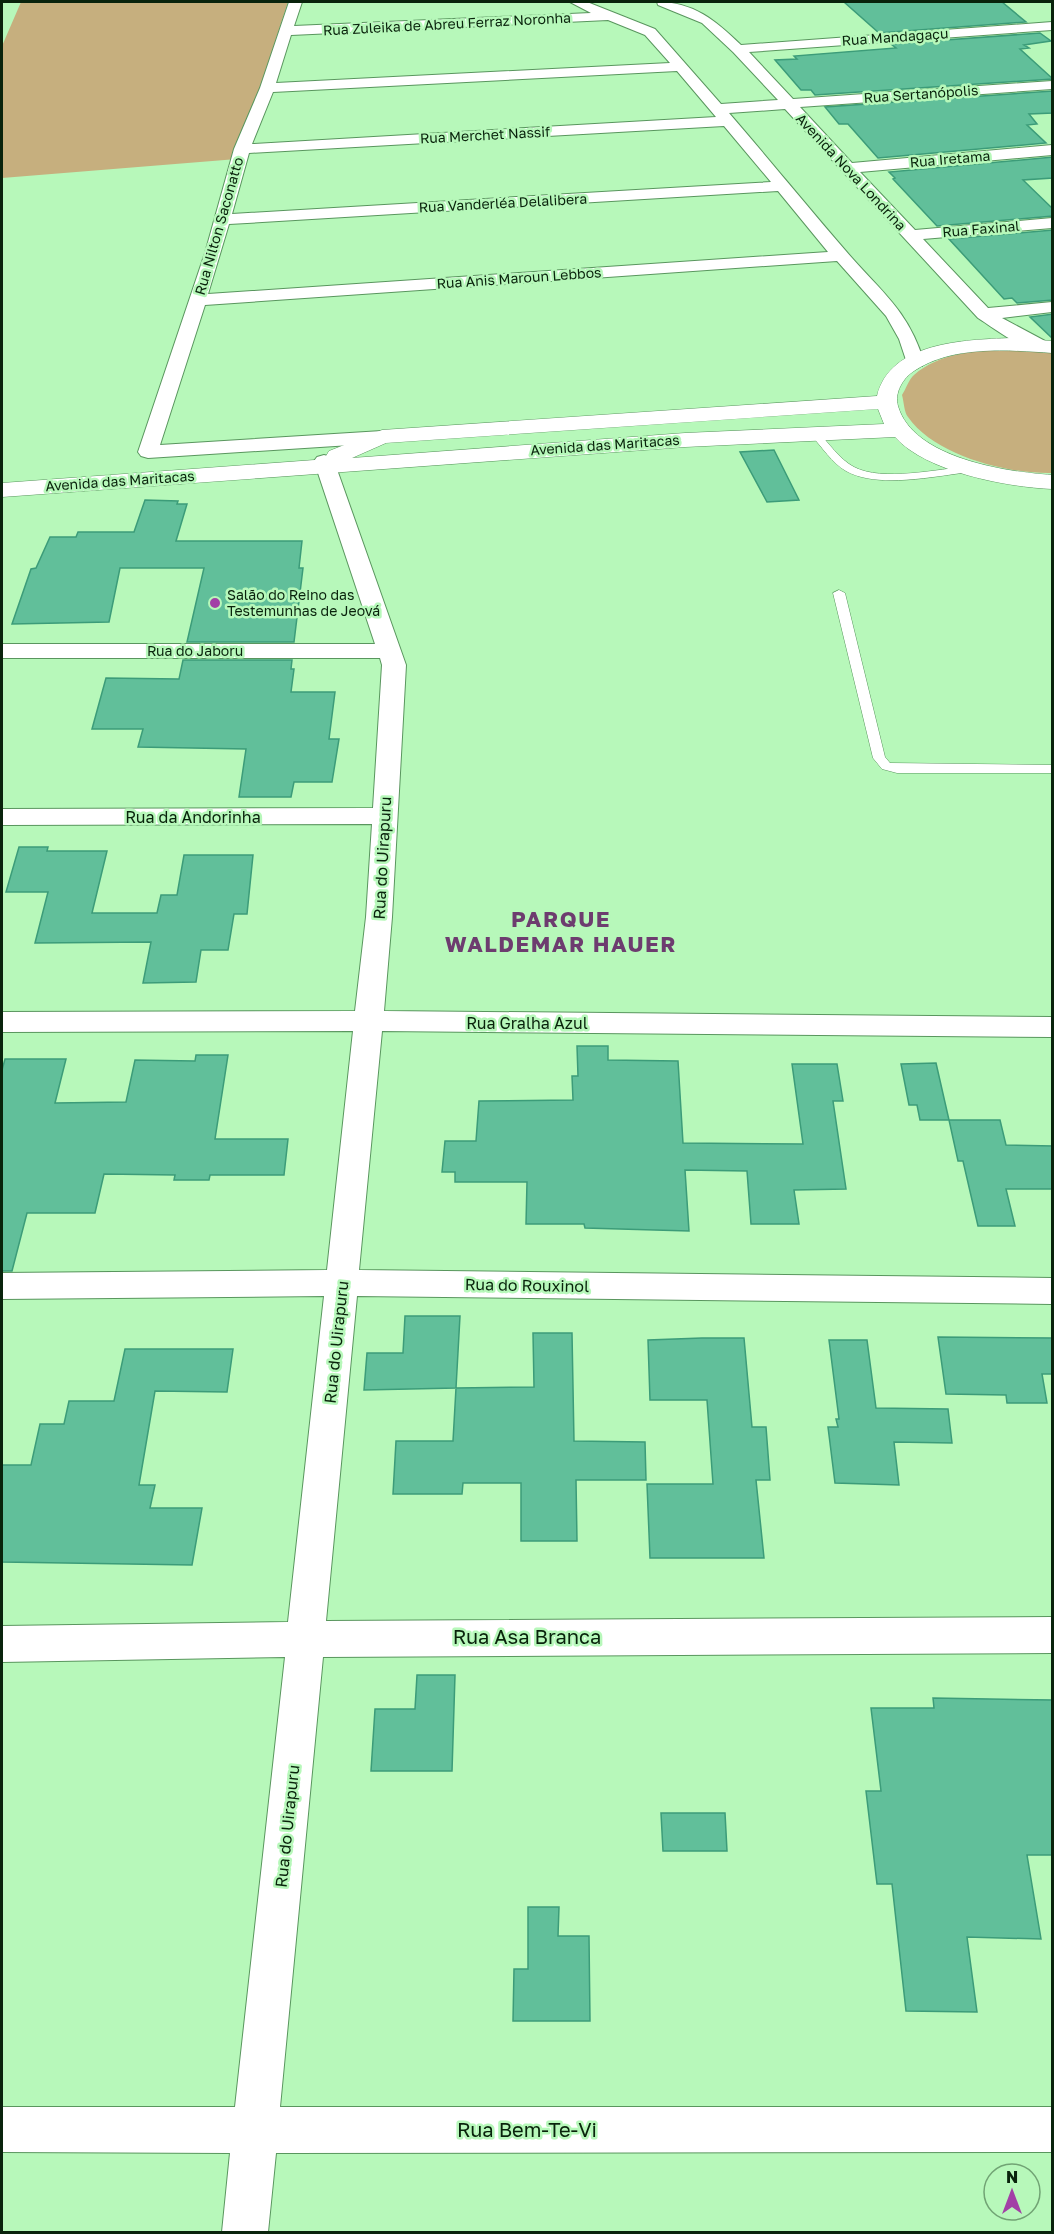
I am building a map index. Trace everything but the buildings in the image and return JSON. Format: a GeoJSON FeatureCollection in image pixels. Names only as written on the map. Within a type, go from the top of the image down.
{"type":"FeatureCollection","features":[{"type":"Feature","properties":{"kind":"street","name":"Rua Nilton Saconatto"},"geometry":{"type":"LineString","coordinates":[[148,452],[198,300],[242,149],[267,88],[295,2]]}},
{"type":"Feature","properties":{"kind":"street"},"geometry":{"type":"LineString","coordinates":[[577,2],[650,32],[841,256],[894,314],[908,339],[915,362]]}},
{"type":"Feature","properties":{"kind":"street"},"geometry":{"type":"LineString","coordinates":[[665,2],[693,2]]}},
{"type":"Feature","properties":{"kind":"street","name":"Avenida Nova Londrina"},"geometry":{"type":"LineString","coordinates":[[665,2],[707,20],[738,49],[984,314],[1012,333],[1046,346]]}},
{"type":"Feature","properties":{"kind":"street","name":"Rua Zuleika de Abreu Ferraz Noronha"},"geometry":{"type":"LineString","coordinates":[[285,31],[609,16]]}},
{"type":"Feature","properties":{"kind":"street","name":"Rua Mandagaçu"},"geometry":{"type":"LineString","coordinates":[[738,49],[1053,26]]}},
{"type":"Feature","properties":{"kind":"street"},"geometry":{"type":"LineString","coordinates":[[267,88],[681,67]]}},
{"type":"Feature","properties":{"kind":"street","name":"Rua Sertanópolis"},"geometry":{"type":"LineString","coordinates":[[717,109],[1053,85]]}},
{"type":"Feature","properties":{"kind":"street","name":"Rua Merchet Nassif"},"geometry":{"type":"LineString","coordinates":[[242,149],[728,121]]}},
{"type":"Feature","properties":{"kind":"street","name":"Rua Iretama"},"geometry":{"type":"LineString","coordinates":[[847,168],[1053,150]]}},
{"type":"Feature","properties":{"kind":"street","name":"Rua Vanderléa Delalibera"},"geometry":{"type":"LineString","coordinates":[[223,219],[783,186]]}},
{"type":"Feature","properties":{"kind":"street","name":"Rua Faxinal"},"geometry":{"type":"LineString","coordinates":[[909,235],[1053,223]]}},
{"type":"Feature","properties":{"kind":"street","name":"Rua Anis Maroun Lebbos"},"geometry":{"type":"LineString","coordinates":[[198,300],[841,256]]}},
{"type":"Feature","properties":{"kind":"street"},"geometry":{"type":"LineString","coordinates":[[984,314],[1053,307]]}},
{"type":"Feature","properties":{"kind":"street"},"geometry":{"type":"LineString","coordinates":[[1046,346],[1003,343],[939,352],[915,362],[898,374],[889,388],[886,402],[890,416],[900,430],[928,451],[970,469],[1050,484]]}},
{"type":"Feature","properties":{"kind":"street","name":"Avenida das Maritacas"},"geometry":{"type":"LineString","coordinates":[[148,452],[886,402]]}},
{"type":"Feature","properties":{"kind":"street"},"geometry":{"type":"LineString","coordinates":[[675,417],[685,440]]}},
{"type":"Feature","properties":{"kind":"street","name":"Avenida das Maritacas"},"geometry":{"type":"LineString","coordinates":[[2,490],[685,440],[900,430]]}},
{"type":"Feature","properties":{"kind":"street","name":"Avenida das Maritacas"},"geometry":{"type":"LineString","coordinates":[[320,465],[382,437]]}},
{"type":"Feature","properties":{"kind":"street","name":"Rua do Uirapuru"},"geometry":{"type":"LineString","coordinates":[[246,2232],[380,917],[393,665],[358,555],[320,465]]}},
{"type":"Feature","properties":{"kind":"street","name":"Rua do Jaboru"},"geometry":{"type":"LineString","coordinates":[[2,651],[389,651]]}},
{"type":"Feature","properties":{"kind":"street","name":"Rua da Andorinha"},"geometry":{"type":"LineString","coordinates":[[2,817],[385,816]]}},
{"type":"Feature","properties":{"kind":"street","name":"Rua Gralha Azul"},"geometry":{"type":"LineString","coordinates":[[2,1022],[369,1021],[1053,1027]]}},
{"type":"Feature","properties":{"kind":"street","name":"Rua do Rouxinol"},"geometry":{"type":"LineString","coordinates":[[2,1286],[342,1283],[1053,1291]]}},
{"type":"Feature","properties":{"kind":"street","name":"Rua Asa Branca"},"geometry":{"type":"LineString","coordinates":[[2,1644],[306,1639],[1053,1635]]}},
{"type":"Feature","properties":{"kind":"street","name":"Rua Bem-Te-Vi"},"geometry":{"type":"LineString","coordinates":[[2,2130],[1053,2130]]}},
{"type":"Feature","properties":{"kind":"lane"},"geometry":{"type":"LineString","coordinates":[[814,433],[850,470],[864,475],[883,477],[970,469]]}},
{"type":"Feature","properties":{"kind":"lane"},"geometry":{"type":"LineString","coordinates":[[839,593],[879,758],[886,766],[897,769],[1053,769]]}},
{"type":"Feature","properties":{"kind":"shaded area"},"geometry":{"type":"Polygon","coordinates":[[[21,2],[288,2],[237,159],[2,178],[2,46],[21,2]]]}},
{"type":"Feature","properties":{"kind":"shaded area"},"geometry":{"type":"Polygon","coordinates":[[[1007,347],[1052,350],[1052,473],[994,466],[954,452],[920,431],[906,412],[902,395],[912,377],[924,368],[958,354],[1007,347]]]}},
{"type":"Feature","properties":{"kind":"place","name":"Salão do Reino das Testemunhas de Jeová"},"geometry":{"type":"Point","coordinates":[215,603]}},
{"type":"Feature","properties":{"kind":"district","name":"PARQUE WALDEMAR HAUER"},"geometry":{"type":"Point","coordinates":[561,932]}}]}
